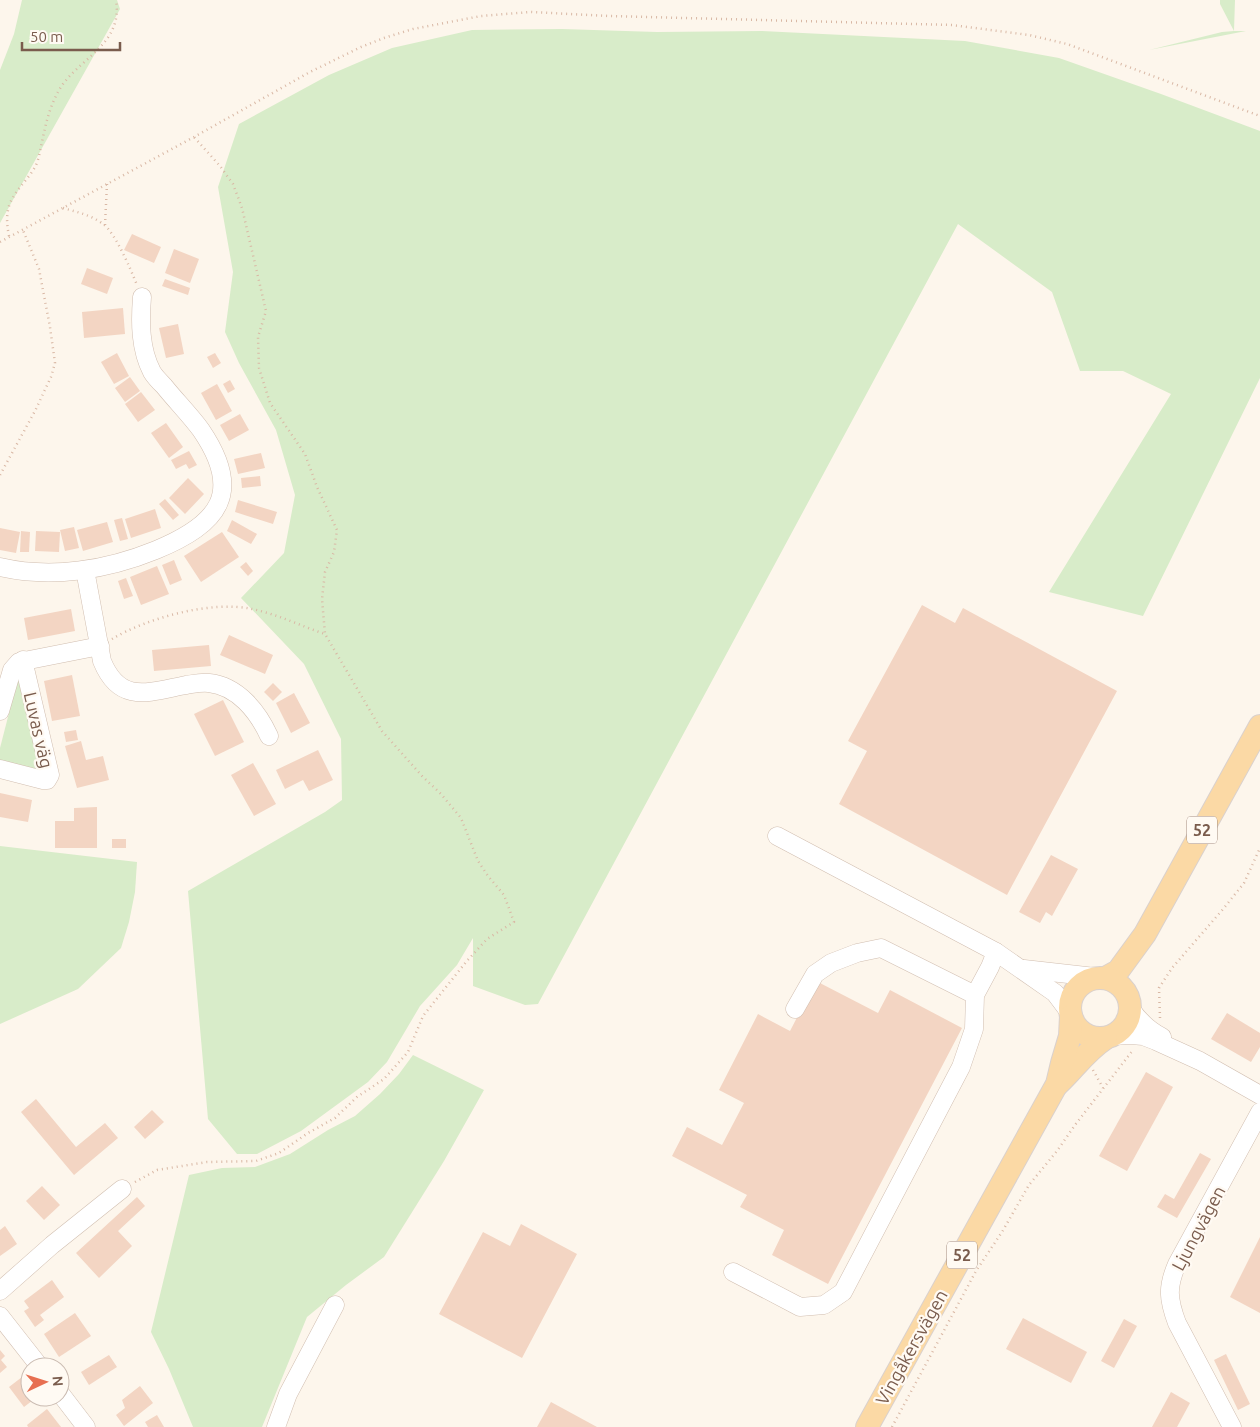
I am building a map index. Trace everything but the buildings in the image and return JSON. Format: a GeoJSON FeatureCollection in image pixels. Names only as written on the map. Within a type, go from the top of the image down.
{"type":"FeatureCollection","features":[{"type":"Feature","properties":{"kind":"main road","name":"52"},"geometry":{"type":"LineString","coordinates":[[1070,1014],[1070,1001],[1075,990],[1084,982],[1118,970],[1145,934],[1260,726]]}},
{"type":"Feature","properties":{"kind":"main road","name":"52"},"geometry":{"type":"LineString","coordinates":[[1108,1037],[1117,1034],[1125,1025],[1130,1014],[1133,982],[1145,934]]}},
{"type":"Feature","properties":{"kind":"main road"},"geometry":{"type":"LineString","coordinates":[[1101,977],[1118,982],[1126,991],[1130,1005]]}},
{"type":"Feature","properties":{"kind":"main road"},"geometry":{"type":"LineString","coordinates":[[1070,1014],[1074,1024],[1082,1033],[1094,1038],[1108,1037]]}},
{"type":"Feature","properties":{"kind":"main road","name":"Vingåkersvägen"},"geometry":{"type":"LineString","coordinates":[[867,1427],[1057,1084],[1070,1036],[1070,1014]]}},
{"type":"Feature","properties":{"kind":"main road","name":"Vingåkersvägen"},"geometry":{"type":"LineString","coordinates":[[1057,1084],[1069,1074],[1091,1048],[1108,1037]]}},
{"type":"Feature","properties":{"kind":"street"},"geometry":{"type":"LineString","coordinates":[[0,567],[30,572],[54,573],[85,570],[145,554],[187,536],[204,524],[217,508],[223,491],[221,471],[214,452],[200,430],[152,372],[142,337],[140,318],[142,297]]}},
{"type":"Feature","properties":{"kind":"street"},"geometry":{"type":"LineString","coordinates":[[85,570],[102,661],[114,683],[136,693],[207,682],[221,685],[240,697],[260,718],[270,736]]}},
{"type":"Feature","properties":{"kind":"street"},"geometry":{"type":"LineString","coordinates":[[23,660],[100,646]]}},
{"type":"Feature","properties":{"kind":"street","name":"Luvas väg"},"geometry":{"type":"LineString","coordinates":[[0,711],[12,670],[15,664],[23,660],[50,775],[47,780],[43,780],[0,769]]}},
{"type":"Feature","properties":{"kind":"street"},"geometry":{"type":"LineString","coordinates":[[777,836],[996,952],[1055,993],[1070,1014]]}},
{"type":"Feature","properties":{"kind":"street"},"geometry":{"type":"LineString","coordinates":[[795,1009],[815,974],[831,962],[857,953],[882,948],[975,995]]}},
{"type":"Feature","properties":{"kind":"street"},"geometry":{"type":"LineString","coordinates":[[733,1272],[800,1307],[824,1306],[843,1292],[962,1067],[974,1029],[975,995],[996,952]]}},
{"type":"Feature","properties":{"kind":"street"},"geometry":{"type":"LineString","coordinates":[[1021,969],[1101,977]]}},
{"type":"Feature","properties":{"kind":"street"},"geometry":{"type":"LineString","coordinates":[[1130,1005],[1139,1021],[1159,1036],[1178,1045],[1200,1061]]}},
{"type":"Feature","properties":{"kind":"street"},"geometry":{"type":"LineString","coordinates":[[1108,1037],[1143,1036],[1200,1061],[1260,1095]]}},
{"type":"Feature","properties":{"kind":"street","name":"Ljungvägen"},"geometry":{"type":"LineString","coordinates":[[1232,1427],[1177,1323],[1172,1310],[1169,1287],[1177,1264],[1260,1112]]}},
{"type":"Feature","properties":{"kind":"street"},"geometry":{"type":"LineString","coordinates":[[0,1291],[52,1245],[122,1189]]}},
{"type":"Feature","properties":{"kind":"street"},"geometry":{"type":"LineString","coordinates":[[276,1427],[288,1394],[335,1305]]}},
{"type":"Feature","properties":{"kind":"street"},"geometry":{"type":"LineString","coordinates":[[0,1316],[32,1357]]}},
{"type":"Feature","properties":{"kind":"street"},"geometry":{"type":"LineString","coordinates":[[70,1406],[86,1427]]}},
{"type":"Feature","properties":{"kind":"path"},"geometry":{"type":"LineString","coordinates":[[9,236],[7,216],[9,206],[37,162],[48,116],[63,84],[109,37],[115,24],[116,0]]}},
{"type":"Feature","properties":{"kind":"path"},"geometry":{"type":"LineString","coordinates":[[0,242],[194,138],[310,72],[384,38],[413,29],[472,17],[521,13],[943,24],[976,27],[1029,35],[1084,49],[1260,116]]}},
{"type":"Feature","properties":{"kind":"path"},"geometry":{"type":"LineString","coordinates":[[122,1189],[157,1170],[207,1162],[256,1161],[279,1153],[308,1133],[335,1118],[357,1097],[390,1073],[408,1052],[423,1016],[466,962],[487,939],[514,922],[504,894],[478,861],[461,818],[382,731],[325,634],[323,590],[326,572],[334,552],[337,530],[317,487],[305,454],[270,403],[259,368],[258,338],[266,312],[242,208],[233,184],[220,166],[194,138]]}},
{"type":"Feature","properties":{"kind":"path"},"geometry":{"type":"LineString","coordinates":[[105,225],[107,184]]}},
{"type":"Feature","properties":{"kind":"path"},"geometry":{"type":"LineString","coordinates":[[63,208],[91,216],[105,225],[128,262],[142,297]]}},
{"type":"Feature","properties":{"kind":"path"},"geometry":{"type":"LineString","coordinates":[[0,475],[35,411],[51,377],[54,363],[50,327],[39,269],[23,230]]}},
{"type":"Feature","properties":{"kind":"path"},"geometry":{"type":"LineString","coordinates":[[100,646],[127,630],[159,619],[212,607],[252,609],[325,634]]}},
{"type":"Feature","properties":{"kind":"path"},"geometry":{"type":"LineString","coordinates":[[1159,1036],[1162,1030],[1159,1014],[1159,988],[1172,968],[1244,883],[1260,848]]}},
{"type":"Feature","properties":{"kind":"path"},"geometry":{"type":"LineString","coordinates":[[892,1427],[976,1271],[1002,1232],[1029,1185],[1136,1046]]}},
{"type":"Feature","properties":{"kind":"path"},"geometry":{"type":"LineString","coordinates":[[1089,1065],[1094,1070],[1103,1088]]}},
{"type":"Feature","properties":{"kind":"green space"},"geometry":{"type":"Polygon","coordinates":[[[22,0],[117,0],[120,9],[0,223],[0,70],[14,34],[22,0]]]}},
{"type":"Feature","properties":{"kind":"green space"},"geometry":{"type":"Polygon","coordinates":[[[1220,0],[1235,0],[1234,31],[1220,4],[1220,0]]]}},
{"type":"Feature","properties":{"kind":"green space"},"geometry":{"type":"Polygon","coordinates":[[[562,29],[657,32],[762,31],[965,41],[1059,58],[1260,131],[1260,378],[1143,616],[1049,592],[1171,394],[1123,371],[1080,371],[1052,292],[958,224],[538,1004],[525,1005],[473,986],[473,938],[457,965],[420,1006],[387,1062],[368,1082],[301,1131],[257,1154],[237,1154],[208,1119],[188,891],[325,812],[342,800],[341,739],[304,664],[241,598],[284,553],[295,495],[276,430],[239,363],[225,332],[233,272],[218,187],[239,124],[329,75],[392,48],[472,30],[562,29]]]}},
{"type":"Feature","properties":{"kind":"green space"},"geometry":{"type":"Polygon","coordinates":[[[1246,31],[1149,50],[1222,32],[1246,31]]]}},
{"type":"Feature","properties":{"kind":"green space"},"geometry":{"type":"Polygon","coordinates":[[[18,678],[40,767],[35,771],[0,762],[0,748],[18,678]]]}},
{"type":"Feature","properties":{"kind":"green space"},"geometry":{"type":"Polygon","coordinates":[[[0,846],[137,862],[135,892],[121,948],[78,989],[0,1024],[0,846]]]}},
{"type":"Feature","properties":{"kind":"green space"},"geometry":{"type":"Polygon","coordinates":[[[413,1055],[484,1090],[444,1161],[384,1257],[307,1317],[262,1427],[193,1427],[169,1369],[151,1332],[189,1175],[222,1168],[255,1167],[290,1154],[328,1130],[355,1116],[380,1094],[399,1074],[413,1055]]]}}]}
